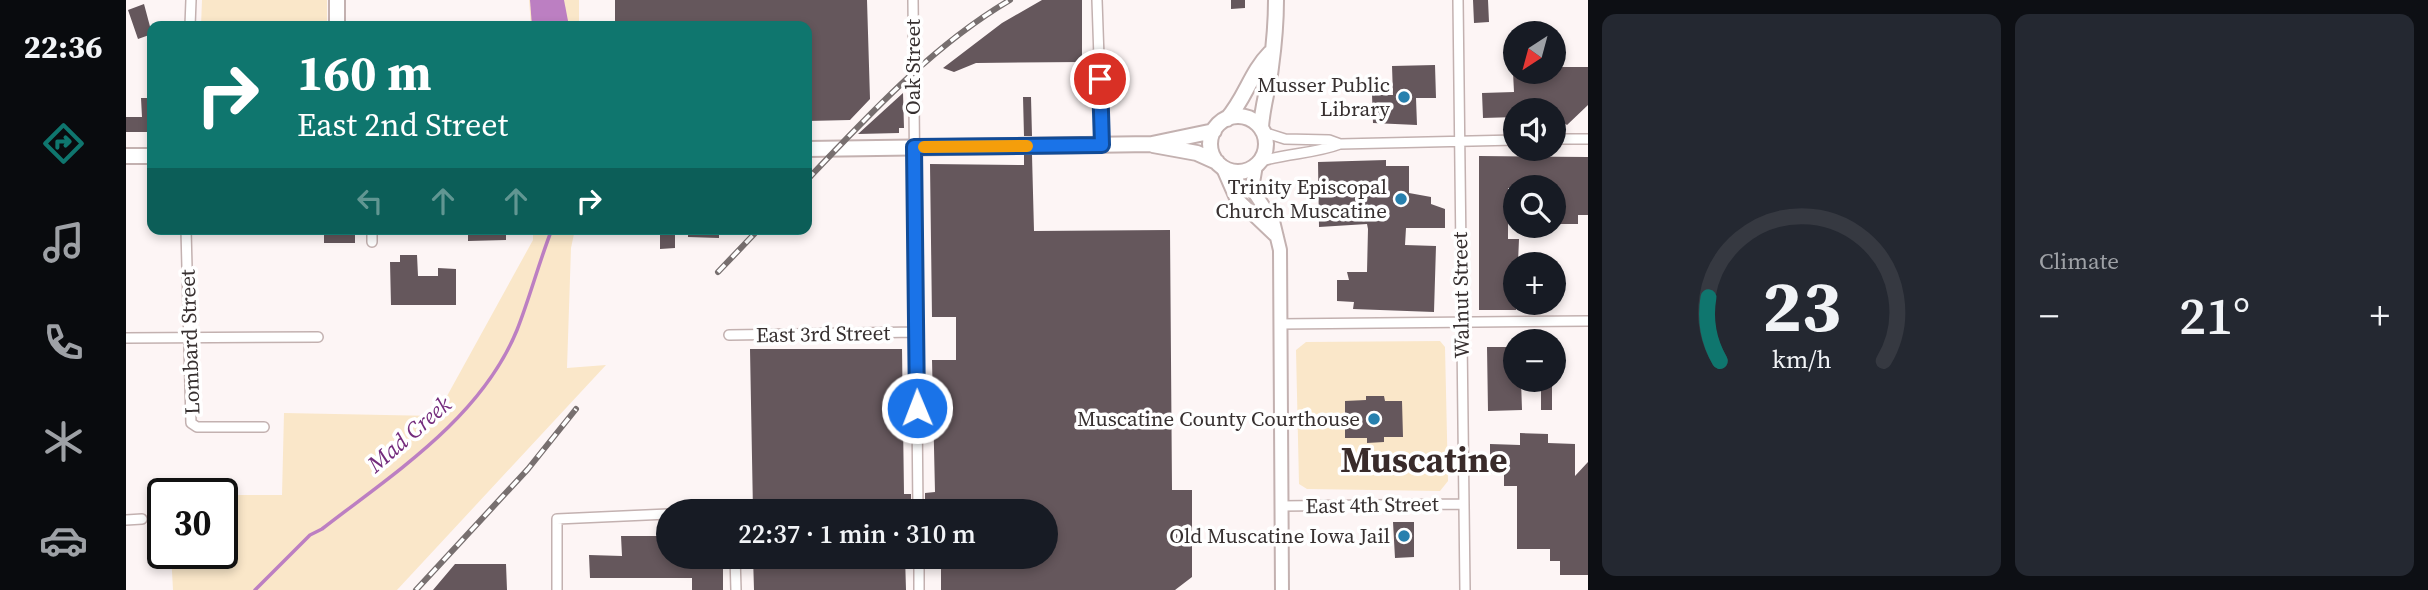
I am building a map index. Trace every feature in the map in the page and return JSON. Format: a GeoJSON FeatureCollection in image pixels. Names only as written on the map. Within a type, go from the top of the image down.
{"type":"FeatureCollection","features":[{"type":"Feature","properties":{"kind":"main road"},"geometry":{"type":"LineString","coordinates":[[337,0],[337,21]]}},
{"type":"Feature","properties":{"kind":"main road"},"geometry":{"type":"LineString","coordinates":[[1276,0],[1276,38],[1270,53],[1260,63],[1241,103],[1214,131],[1210,146],[1236,198],[1277,237]]}},
{"type":"Feature","properties":{"kind":"main road"},"geometry":{"type":"LineString","coordinates":[[1270,53],[1271,67],[1263,97],[1262,130],[1266,148],[1258,164],[1252,189],[1273,221],[1277,237],[1282,590]]}},
{"type":"Feature","properties":{"kind":"main road"},"geometry":{"type":"LineString","coordinates":[[1227,118],[1243,117],[1262,130]]}},
{"type":"Feature","properties":{"kind":"main road"},"geometry":{"type":"LineString","coordinates":[[812,149],[1152,144],[1214,131]]}},
{"type":"Feature","properties":{"kind":"main road"},"geometry":{"type":"LineString","coordinates":[[1152,144],[1197,153],[1243,172],[1258,164]]}},
{"type":"Feature","properties":{"kind":"main road"},"geometry":{"type":"LineString","coordinates":[[126,156],[147,156]]}},
{"type":"Feature","properties":{"kind":"street"},"geometry":{"type":"LineString","coordinates":[[190,21],[191,0]]}},
{"type":"Feature","properties":{"kind":"street","name":"Oak Street"},"geometry":{"type":"LineString","coordinates":[[913,0],[918,499]]}},
{"type":"Feature","properties":{"kind":"street"},"geometry":{"type":"LineString","coordinates":[[1097,0],[1102,145]]}},
{"type":"Feature","properties":{"kind":"street","name":"Walnut Street"},"geometry":{"type":"LineString","coordinates":[[1458,0],[1465,590]]}},
{"type":"Feature","properties":{"kind":"street"},"geometry":{"type":"LineString","coordinates":[[1262,130],[1285,139],[1329,140],[1340,144]]}},
{"type":"Feature","properties":{"kind":"street"},"geometry":{"type":"LineString","coordinates":[[1566,139],[1588,139]]}},
{"type":"Feature","properties":{"kind":"street"},"geometry":{"type":"LineString","coordinates":[[1258,164],[1285,153],[1325,149],[1340,144],[1503,140]]}},
{"type":"Feature","properties":{"kind":"street","name":"Lombard Street"},"geometry":{"type":"LineString","coordinates":[[186,235],[191,423],[197,427],[264,427]]}},
{"type":"Feature","properties":{"kind":"street"},"geometry":{"type":"LineString","coordinates":[[372,235],[372,242]]}},
{"type":"Feature","properties":{"kind":"street"},"geometry":{"type":"LineString","coordinates":[[1280,324],[1588,321]]}},
{"type":"Feature","properties":{"kind":"street","name":"East 3rd Street"},"geometry":{"type":"LineString","coordinates":[[729,335],[917,332]]}},
{"type":"Feature","properties":{"kind":"street"},"geometry":{"type":"LineString","coordinates":[[126,338],[318,337]]}},
{"type":"Feature","properties":{"kind":"street","name":"East 4th Street"},"geometry":{"type":"LineString","coordinates":[[1281,506],[1464,504]]}},
{"type":"Feature","properties":{"kind":"street"},"geometry":{"type":"LineString","coordinates":[[557,590],[557,519],[656,515]]}},
{"type":"Feature","properties":{"kind":"street"},"geometry":{"type":"LineString","coordinates":[[126,520],[142,519]]}},
{"type":"Feature","properties":{"kind":"street"},"geometry":{"type":"LineString","coordinates":[[735,569],[736,590]]}},
{"type":"Feature","properties":{"kind":"street"},"geometry":{"type":"LineString","coordinates":[[919,569],[919,590]]}},
{"type":"Feature","properties":{"kind":"shaded area"},"geometry":{"type":"Polygon","coordinates":[[[202,0],[327,0],[327,21],[201,21],[202,0]]]}},
{"type":"Feature","properties":{"kind":"shaded area"},"geometry":{"type":"Polygon","coordinates":[[[529,0],[579,0],[579,21],[531,21],[529,0]]]}},
{"type":"Feature","properties":{"kind":"shaded area"},"geometry":{"type":"Polygon","coordinates":[[[530,0],[564,0],[568,21],[532,21],[530,0]]]}},
{"type":"Feature","properties":{"kind":"shaded area"},"geometry":{"type":"Polygon","coordinates":[[[533,235],[574,235],[567,368],[606,365],[397,590],[173,590],[172,569],[238,569],[238,495],[282,495],[284,413],[436,416],[533,240],[533,235]]]}},
{"type":"Feature","properties":{"kind":"shaded area"},"geometry":{"type":"Polygon","coordinates":[[[1440,341],[1445,347],[1448,481],[1440,491],[1307,489],[1299,484],[1296,350],[1306,342],[1440,341]]]}},
{"type":"Feature","properties":{"kind":"building"},"geometry":{"type":"Polygon","coordinates":[[[615,0],[867,0],[870,99],[850,120],[812,121],[812,21],[615,21],[615,0]]]}},
{"type":"Feature","properties":{"kind":"building"},"geometry":{"type":"Polygon","coordinates":[[[1042,0],[1082,0],[1082,62],[976,63],[954,72],[943,68],[1002,23],[1042,0]]]}},
{"type":"Feature","properties":{"kind":"building"},"geometry":{"type":"Polygon","coordinates":[[[1231,0],[1245,0],[1245,8],[1231,9],[1231,0]]]}},
{"type":"Feature","properties":{"kind":"building"},"geometry":{"type":"Polygon","coordinates":[[[1473,0],[1488,0],[1489,22],[1474,23],[1473,0]]]}},
{"type":"Feature","properties":{"kind":"building"},"geometry":{"type":"Polygon","coordinates":[[[144,4],[149,21],[147,36],[138,39],[128,10],[144,4]]]}},
{"type":"Feature","properties":{"kind":"building","name":"Musser Public Library"},"geometry":{"type":"Polygon","coordinates":[[[1435,65],[1436,98],[1416,98],[1417,125],[1373,123],[1372,95],[1393,95],[1392,66],[1435,65]]]}},
{"type":"Feature","properties":{"kind":"building"},"geometry":{"type":"Polygon","coordinates":[[[1566,67],[1588,67],[1588,105],[1567,125],[1566,98],[1503,98],[1503,117],[1483,118],[1482,93],[1514,92],[1514,84],[1566,84],[1566,67]]]}},
{"type":"Feature","properties":{"kind":"building"},"geometry":{"type":"Polygon","coordinates":[[[903,93],[904,128],[899,128],[899,133],[858,134],[903,93]]]}},
{"type":"Feature","properties":{"kind":"building"},"geometry":{"type":"Polygon","coordinates":[[[1023,97],[1031,97],[1032,136],[1024,136],[1023,97]]]}},
{"type":"Feature","properties":{"kind":"building"},"geometry":{"type":"Polygon","coordinates":[[[141,98],[147,98],[147,132],[126,132],[126,117],[142,117],[141,98]]]}},
{"type":"Feature","properties":{"kind":"building"},"geometry":{"type":"Polygon","coordinates":[[[1024,155],[1032,155],[1034,231],[1170,230],[1172,490],[1192,490],[1192,577],[1175,590],[941,590],[941,569],[1058,569],[1058,499],[925,499],[925,493],[935,492],[932,360],[956,360],[956,317],[932,317],[930,164],[1024,165],[1024,155]]]}},
{"type":"Feature","properties":{"kind":"building"},"geometry":{"type":"Polygon","coordinates":[[[1479,156],[1503,156],[1503,161],[1566,161],[1566,157],[1588,157],[1588,215],[1578,215],[1578,224],[1566,224],[1566,175],[1503,175],[1503,238],[1519,239],[1518,252],[1503,252],[1503,310],[1479,310],[1479,156]]]}},
{"type":"Feature","properties":{"kind":"building"},"geometry":{"type":"Polygon","coordinates":[[[1386,160],[1386,166],[1409,166],[1409,193],[1431,197],[1431,204],[1445,209],[1445,228],[1406,228],[1405,245],[1436,246],[1434,312],[1353,309],[1354,302],[1337,301],[1337,280],[1349,280],[1347,272],[1367,272],[1368,229],[1367,224],[1319,227],[1318,162],[1386,160]]]}},
{"type":"Feature","properties":{"kind":"building"},"geometry":{"type":"Polygon","coordinates":[[[324,235],[355,235],[355,243],[324,243],[324,235]]]}},
{"type":"Feature","properties":{"kind":"building"},"geometry":{"type":"Polygon","coordinates":[[[468,235],[506,235],[506,240],[468,241],[468,235]]]}},
{"type":"Feature","properties":{"kind":"building"},"geometry":{"type":"Polygon","coordinates":[[[660,235],[675,235],[675,248],[660,249],[660,235]]]}},
{"type":"Feature","properties":{"kind":"building"},"geometry":{"type":"Polygon","coordinates":[[[688,235],[719,235],[719,238],[688,235]]]}},
{"type":"Feature","properties":{"kind":"building"},"geometry":{"type":"Polygon","coordinates":[[[400,255],[417,255],[418,276],[438,276],[438,268],[456,269],[456,305],[391,305],[390,262],[400,262],[400,255]]]}},
{"type":"Feature","properties":{"kind":"building"},"geometry":{"type":"Polygon","coordinates":[[[1487,347],[1503,347],[1503,392],[1521,392],[1522,410],[1488,411],[1487,347]]]}},
{"type":"Feature","properties":{"kind":"building"},"geometry":{"type":"Polygon","coordinates":[[[750,349],[902,349],[904,494],[911,494],[911,499],[753,499],[750,349]]]}},
{"type":"Feature","properties":{"kind":"building"},"geometry":{"type":"Polygon","coordinates":[[[1541,392],[1552,392],[1552,410],[1541,410],[1541,392]]]}},
{"type":"Feature","properties":{"kind":"building","name":"Muscatine County Courthouse"},"geometry":{"type":"Polygon","coordinates":[[[1366,396],[1384,396],[1385,401],[1402,401],[1403,437],[1384,437],[1384,442],[1367,443],[1367,438],[1345,438],[1345,401],[1366,400],[1366,396]]]}},
{"type":"Feature","properties":{"kind":"building"},"geometry":{"type":"Polygon","coordinates":[[[1520,433],[1548,434],[1548,443],[1575,444],[1575,476],[1588,462],[1588,575],[1560,575],[1560,561],[1550,561],[1550,549],[1517,549],[1517,486],[1504,486],[1504,474],[1490,474],[1490,444],[1520,445],[1520,433]]]}},
{"type":"Feature","properties":{"kind":"building","name":"Old Muscatine Iowa Jail"},"geometry":{"type":"Polygon","coordinates":[[[1393,522],[1414,522],[1414,557],[1395,558],[1393,522]]]}},
{"type":"Feature","properties":{"kind":"building"},"geometry":{"type":"Polygon","coordinates":[[[621,536],[656,536],[656,569],[723,569],[723,590],[692,590],[692,578],[590,578],[589,555],[622,556],[621,536]]]}},
{"type":"Feature","properties":{"kind":"building"},"geometry":{"type":"Polygon","coordinates":[[[455,564],[506,564],[507,590],[433,590],[455,564]]]}},
{"type":"Feature","properties":{"kind":"building"},"geometry":{"type":"Polygon","coordinates":[[[753,569],[905,569],[906,590],[754,590],[753,569]]]}},
{"type":"Feature","properties":{"kind":"waterway","name":"Mad Creek"},"geometry":{"type":"LineString","coordinates":[[255,590],[310,535],[378,487],[433,442],[481,390],[501,362],[517,330],[550,235]]}},
{"type":"Feature","properties":{"kind":"railway"},"geometry":{"type":"LineString","coordinates":[[812,175],[928,60],[981,18],[1010,0]]}},
{"type":"Feature","properties":{"kind":"railway"},"geometry":{"type":"LineString","coordinates":[[718,272],[753,235]]}},
{"type":"Feature","properties":{"kind":"railway"},"geometry":{"type":"LineString","coordinates":[[416,590],[528,469],[576,409]]}},
{"type":"Feature","properties":{"kind":"slow traffic"},"geometry":{"type":"LineString","coordinates":[[924,147],[1027,146]]}},
{"type":"Feature","properties":{"kind":"place","name":"Musser Public Library"},"geometry":{"type":"Point","coordinates":[1404,97]}},
{"type":"Feature","properties":{"kind":"place","name":"Trinity Episcopal Church Muscatine"},"geometry":{"type":"Point","coordinates":[1401,199]}},
{"type":"Feature","properties":{"kind":"place","name":"Muscatine County Courthouse"},"geometry":{"type":"Point","coordinates":[1374,419]}},
{"type":"Feature","properties":{"kind":"place","name":"Old Muscatine Iowa Jail"},"geometry":{"type":"Point","coordinates":[1404,536]}},
{"type":"Feature","properties":{"kind":"district","name":"Muscatine"},"geometry":{"type":"Point","coordinates":[1424,460]}},
{"type":"Feature","properties":{"kind":"route"},"geometry":{"type":"LineString","coordinates":[[917,408],[914,147],[1102,145],[1100,79]]}}]}
